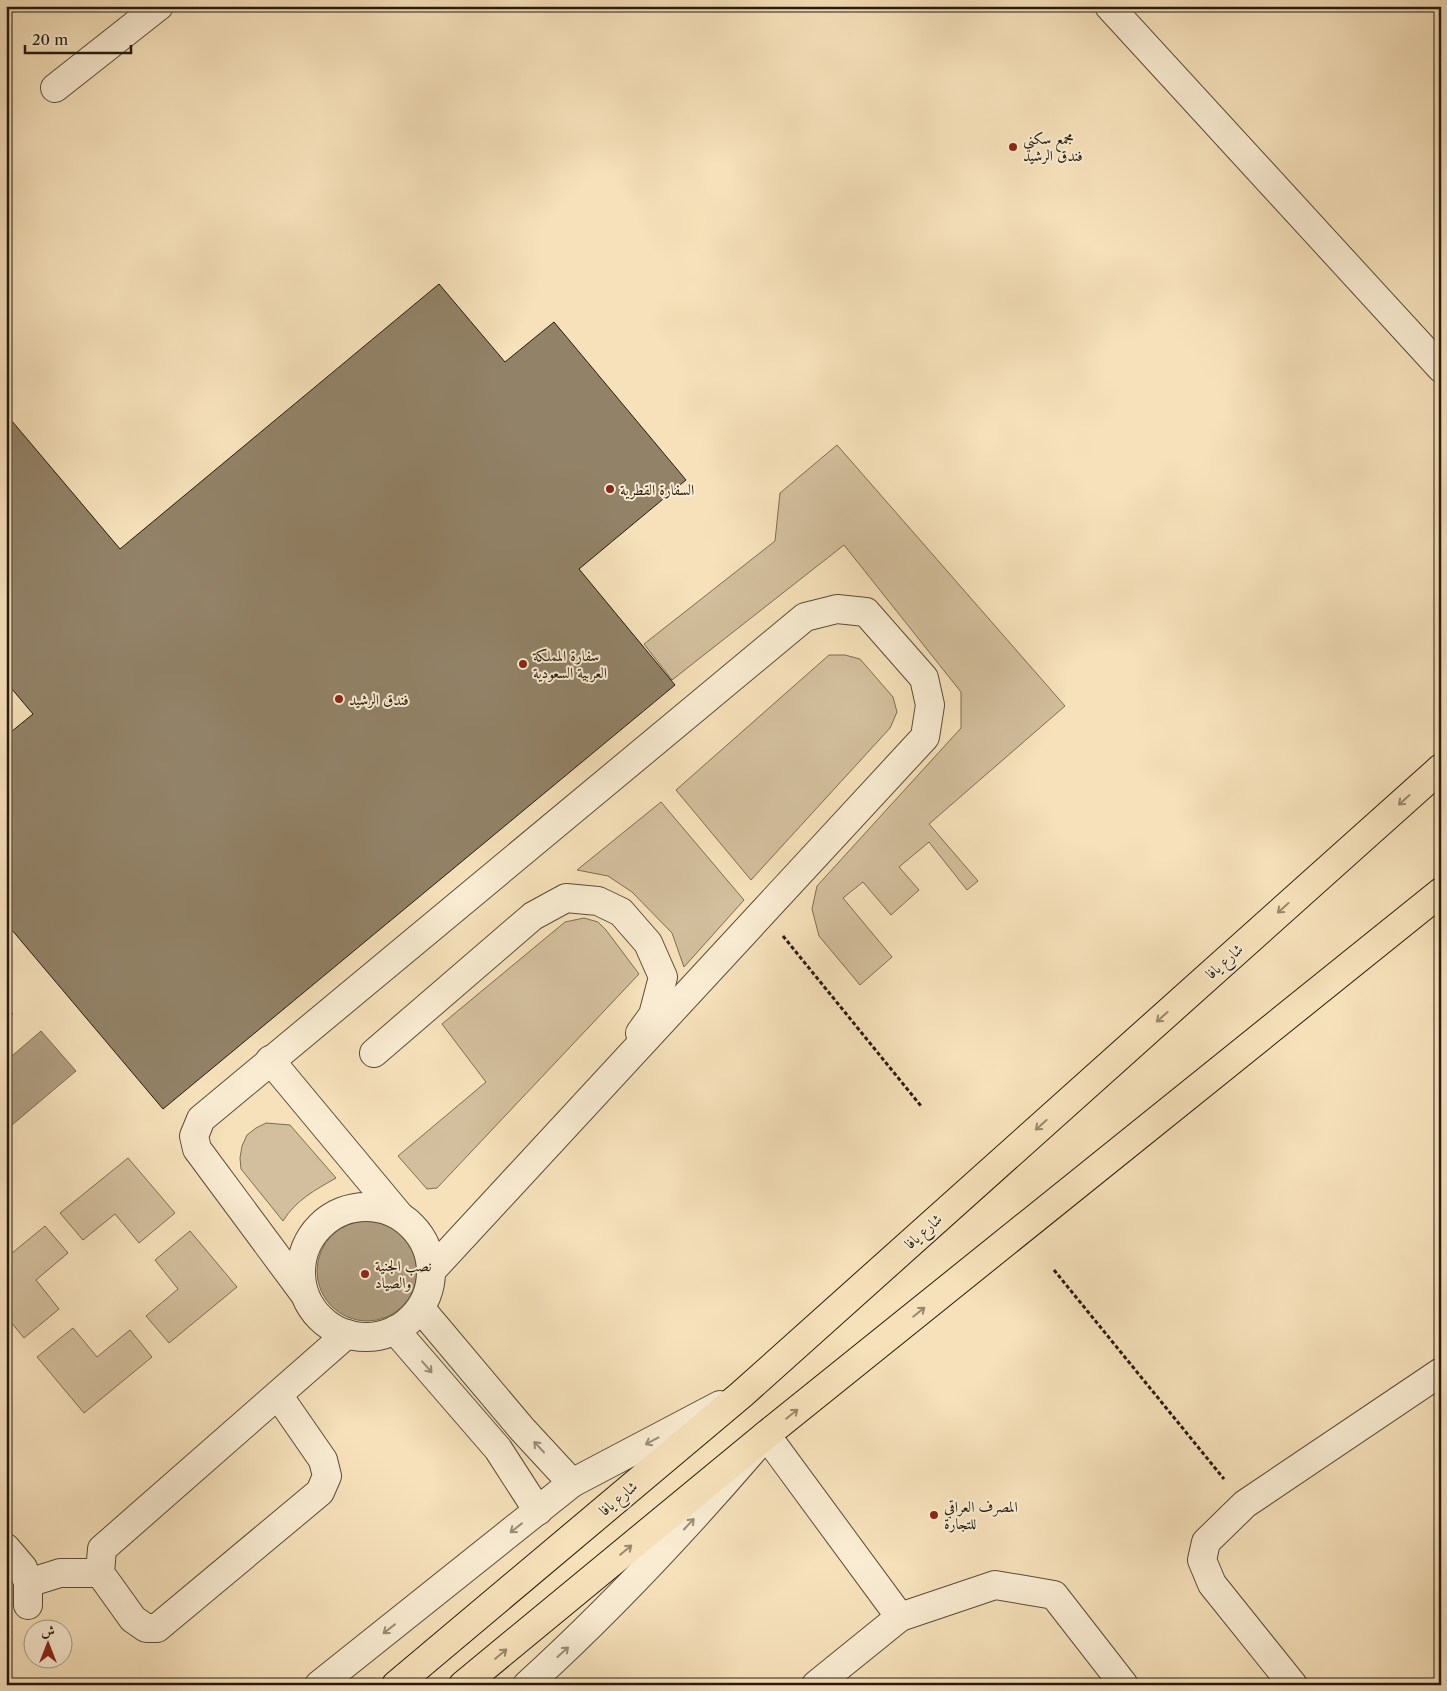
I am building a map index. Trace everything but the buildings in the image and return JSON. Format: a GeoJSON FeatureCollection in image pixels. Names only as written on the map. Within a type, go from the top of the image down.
{"type":"FeatureCollection","features":[{"type":"Feature","properties":{"kind":"highway","name":"شارع يافا"},"geometry":{"type":"LineString","coordinates":[[396,1685],[742,1394],[1441,768]]}},
{"type":"Feature","properties":{"kind":"highway"},"geometry":{"type":"LineString","coordinates":[[463,1685],[766,1435],[1441,892]]}},
{"type":"Feature","properties":{"kind":"lane"},"geometry":{"type":"LineString","coordinates":[[55,88],[159,6]]}},
{"type":"Feature","properties":{"kind":"lane"},"geometry":{"type":"LineString","coordinates":[[1109,6],[1441,368]]}},
{"type":"Feature","properties":{"kind":"lane"},"geometry":{"type":"LineString","coordinates":[[270,1060],[399,1215],[416,1229],[428,1248],[432,1270],[429,1290],[421,1309],[409,1321],[395,1330],[379,1336],[363,1337],[346,1334],[328,1325],[313,1310],[303,1292],[197,1149],[194,1136],[201,1119],[270,1060],[805,617],[837,609],[866,612],[924,678],[930,705],[925,737],[432,1270]]}},
{"type":"Feature","properties":{"kind":"lane"},"geometry":{"type":"LineString","coordinates":[[374,1053],[533,916],[566,898],[598,901],[621,912],[648,944],[664,977],[653,1015],[602,1087]]}},
{"type":"Feature","properties":{"kind":"lane"},"geometry":{"type":"LineString","coordinates":[[303,1292],[300,1270],[304,1247],[316,1228],[334,1214],[355,1206],[378,1207],[399,1215]]}},
{"type":"Feature","properties":{"kind":"lane"},"geometry":{"type":"LineString","coordinates":[[421,1309],[522,1429],[572,1483]]}},
{"type":"Feature","properties":{"kind":"lane"},"geometry":{"type":"LineString","coordinates":[[395,1330],[498,1449],[538,1511]]}},
{"type":"Feature","properties":{"kind":"lane"},"geometry":{"type":"LineString","coordinates":[[278,1395],[323,1460],[327,1476],[320,1492],[157,1628],[146,1628],[133,1619],[100,1574],[102,1549],[346,1334]]}},
{"type":"Feature","properties":{"kind":"lane"},"geometry":{"type":"LineString","coordinates":[[1293,1685],[1212,1584],[1202,1560],[1206,1542],[1245,1504],[1441,1372]]}},
{"type":"Feature","properties":{"kind":"lane"},"geometry":{"type":"LineString","coordinates":[[319,1685],[572,1483],[742,1394]]}},
{"type":"Feature","properties":{"kind":"lane"},"geometry":{"type":"LineString","coordinates":[[527,1685],[568,1648],[637,1580],[703,1509],[766,1435],[900,1616]]}},
{"type":"Feature","properties":{"kind":"lane"},"geometry":{"type":"LineString","coordinates":[[6,1548],[23,1568],[28,1594],[60,1574],[100,1574]]}},
{"type":"Feature","properties":{"kind":"lane"},"geometry":{"type":"LineString","coordinates":[[816,1685],[900,1616],[995,1585],[1054,1595],[1124,1685]]}},
{"type":"Feature","properties":{"kind":"path"},"geometry":{"type":"LineString","coordinates":[[764,912],[920,1106]]}},
{"type":"Feature","properties":{"kind":"path"},"geometry":{"type":"LineString","coordinates":[[6,1008],[12,1015]]}},
{"type":"Feature","properties":{"kind":"path"},"geometry":{"type":"LineString","coordinates":[[1054,1270],[1245,1504]]}},
{"type":"Feature","properties":{"kind":"shaded area"},"geometry":{"type":"Polygon","coordinates":[[[837,445],[1065,706],[929,824],[978,881],[967,890],[929,842],[899,867],[919,890],[891,915],[863,882],[843,898],[892,957],[860,985],[819,936],[812,909],[817,886],[961,728],[961,692],[844,545],[672,680],[644,644],[775,541],[780,493],[837,445]]]}},
{"type":"Feature","properties":{"kind":"shaded area"},"geometry":{"type":"Polygon","coordinates":[[[829,655],[845,655],[860,659],[893,697],[897,712],[890,728],[751,880],[676,790],[829,655]]]}},
{"type":"Feature","properties":{"kind":"shaded area"},"geometry":{"type":"Polygon","coordinates":[[[661,802],[744,900],[684,967],[672,933],[632,892],[608,876],[577,870],[661,802]]]}},
{"type":"Feature","properties":{"kind":"shaded area"},"geometry":{"type":"Polygon","coordinates":[[[584,918],[598,922],[606,930],[639,974],[437,1188],[427,1189],[398,1156],[486,1082],[442,1024],[565,922],[584,918]]]}},
{"type":"Feature","properties":{"kind":"shaded area"},"geometry":{"type":"Polygon","coordinates":[[[41,1031],[76,1071],[6,1130],[6,1061],[41,1031]]]}},
{"type":"Feature","properties":{"kind":"shaded area"},"geometry":{"type":"Polygon","coordinates":[[[266,1123],[290,1125],[336,1178],[300,1201],[283,1221],[241,1169],[242,1146],[247,1135],[266,1123]]]}},
{"type":"Feature","properties":{"kind":"shaded area"},"geometry":{"type":"Polygon","coordinates":[[[128,1158],[175,1213],[139,1243],[115,1214],[83,1240],[60,1213],[128,1158]]]}},
{"type":"Feature","properties":{"kind":"shaded area"},"geometry":{"type":"Polygon","coordinates":[[[367,1221],[377,1222],[395,1229],[409,1243],[416,1261],[416,1281],[409,1299],[395,1313],[377,1320],[367,1321],[357,1320],[339,1313],[325,1299],[318,1281],[317,1271],[318,1261],[325,1243],[339,1229],[357,1222],[367,1221]]]}},
{"type":"Feature","properties":{"kind":"shaded area"},"geometry":{"type":"Polygon","coordinates":[[[45,1226],[68,1253],[36,1280],[59,1309],[24,1338],[6,1316],[6,1258],[45,1226]]]}},
{"type":"Feature","properties":{"kind":"shaded area"},"geometry":{"type":"Polygon","coordinates":[[[190,1231],[237,1287],[169,1343],[146,1316],[178,1289],[155,1260],[190,1231]]]}},
{"type":"Feature","properties":{"kind":"shaded area"},"geometry":{"type":"Polygon","coordinates":[[[73,1328],[97,1357],[130,1330],[152,1357],[84,1413],[37,1357],[73,1328]]]}},
{"type":"Feature","properties":{"kind":"place","name":"مجمع سكني فندق الرشيد"},"geometry":{"type":"Point","coordinates":[1013,147]}},
{"type":"Feature","properties":{"kind":"place","name":"السفارة القطرية"},"geometry":{"type":"Point","coordinates":[610,489]}},
{"type":"Feature","properties":{"kind":"place","name":"سفارة المملكة العربية السعودية"},"geometry":{"type":"Point","coordinates":[523,664]}},
{"type":"Feature","properties":{"kind":"place","name":"فندق الرشيد"},"geometry":{"type":"Point","coordinates":[339,699]}},
{"type":"Feature","properties":{"kind":"place","name":"نصب الجنية والصياد"},"geometry":{"type":"Point","coordinates":[365,1274]}},
{"type":"Feature","properties":{"kind":"place","name":"المصرف العراقي للتجارة"},"geometry":{"type":"Point","coordinates":[934,1515]}}]}
